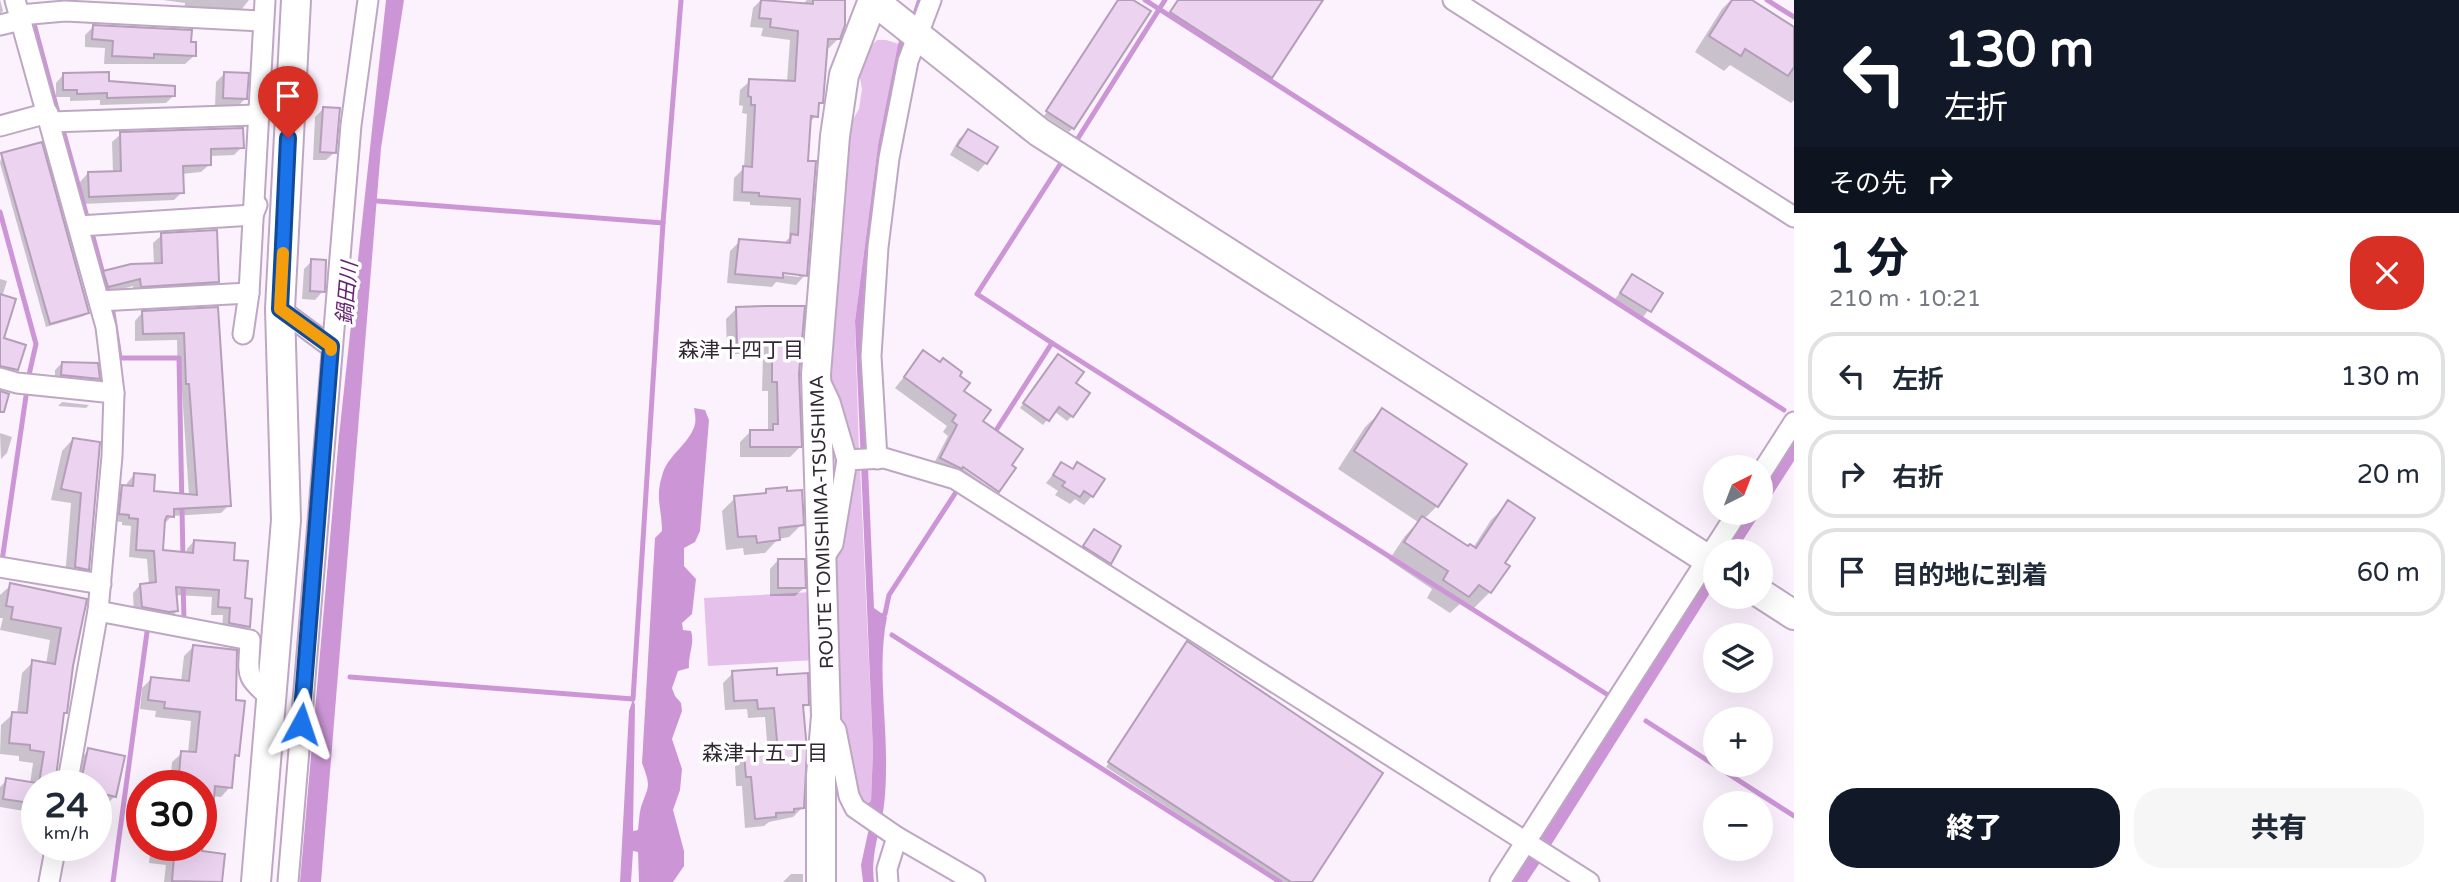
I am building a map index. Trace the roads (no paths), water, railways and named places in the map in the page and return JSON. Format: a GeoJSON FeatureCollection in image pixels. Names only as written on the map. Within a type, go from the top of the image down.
{"type":"FeatureCollection","features":[{"type":"Feature","properties":{"kind":"street"},"geometry":{"type":"LineString","coordinates":[[243,334],[249,293],[265,0]]}},
{"type":"Feature","properties":{"kind":"street"},"geometry":{"type":"LineString","coordinates":[[257,882],[286,520],[280,309],[296,0]]}},
{"type":"Feature","properties":{"kind":"street"},"geometry":{"type":"LineString","coordinates":[[288,882],[351,125],[368,0]]}},
{"type":"Feature","properties":{"kind":"street"},"geometry":{"type":"LineString","coordinates":[[873,0],[1039,132],[1703,557]]}},
{"type":"Feature","properties":{"kind":"street","name":"ROUTE TOMISHIMA-TSUSHIMA"},"geometry":{"type":"LineString","coordinates":[[828,881],[821,776],[826,716],[816,374],[835,136],[842,88],[844,75],[873,0]]}},
{"type":"Feature","properties":{"kind":"street"},"geometry":{"type":"LineString","coordinates":[[821,561],[832,544],[863,459],[877,260],[889,158],[908,61],[911,31],[931,0]]}},
{"type":"Feature","properties":{"kind":"street"},"geometry":{"type":"LineString","coordinates":[[1453,0],[1794,217]]}},
{"type":"Feature","properties":{"kind":"street"},"geometry":{"type":"LineString","coordinates":[[0,25],[19,12],[65,11],[264,21]]}},
{"type":"Feature","properties":{"kind":"street"},"geometry":{"type":"LineString","coordinates":[[19,12],[106,327],[114,393],[112,456],[98,611],[69,770]]}},
{"type":"Feature","properties":{"kind":"street"},"geometry":{"type":"LineString","coordinates":[[0,126],[50,118],[258,115]]}},
{"type":"Feature","properties":{"kind":"street"},"geometry":{"type":"LineString","coordinates":[[253,215],[263,190],[270,135],[290,115]]}},
{"type":"Feature","properties":{"kind":"street"},"geometry":{"type":"LineString","coordinates":[[79,226],[253,215]]}},
{"type":"Feature","properties":{"kind":"street"},"geometry":{"type":"LineString","coordinates":[[99,301],[249,293]]}},
{"type":"Feature","properties":{"kind":"street"},"geometry":{"type":"LineString","coordinates":[[280,309],[331,346]]}},
{"type":"Feature","properties":{"kind":"street"},"geometry":{"type":"LineString","coordinates":[[816,374],[863,459]]}},
{"type":"Feature","properties":{"kind":"street"},"geometry":{"type":"LineString","coordinates":[[0,379],[114,393]]}},
{"type":"Feature","properties":{"kind":"street"},"geometry":{"type":"LineString","coordinates":[[1773,455],[1794,422]]}},
{"type":"Feature","properties":{"kind":"street"},"geometry":{"type":"LineString","coordinates":[[863,459],[884,458],[955,479],[1589,882]]}},
{"type":"Feature","properties":{"kind":"street"},"geometry":{"type":"LineString","coordinates":[[0,567],[101,584]]}},
{"type":"Feature","properties":{"kind":"street"},"geometry":{"type":"LineString","coordinates":[[1500,882],[1535,847],[1703,575]]}},
{"type":"Feature","properties":{"kind":"street"},"geometry":{"type":"LineString","coordinates":[[1773,601],[1794,615]]}},
{"type":"Feature","properties":{"kind":"street"},"geometry":{"type":"LineString","coordinates":[[98,611],[250,640],[249,677],[271,698]]}},
{"type":"Feature","properties":{"kind":"street"},"geometry":{"type":"LineString","coordinates":[[826,716],[836,730],[849,796],[855,808],[889,832],[975,882]]}},
{"type":"Feature","properties":{"kind":"street"},"geometry":{"type":"LineString","coordinates":[[888,882],[889,832]]}},
{"type":"Feature","properties":{"kind":"street"},"geometry":{"type":"LineString","coordinates":[[49,882],[53,861]]}},
{"type":"Feature","properties":{"kind":"waterway"},"geometry":{"type":"LineString","coordinates":[[350,677],[633,699],[663,223],[681,0]]}},
{"type":"Feature","properties":{"kind":"waterway"},"geometry":{"type":"LineString","coordinates":[[1145,0],[1784,410]]}},
{"type":"Feature","properties":{"kind":"waterway"},"geometry":{"type":"LineString","coordinates":[[1075,143],[1165,0]]}},
{"type":"Feature","properties":{"kind":"waterway"},"geometry":{"type":"LineString","coordinates":[[1767,0],[1794,17]]}},
{"type":"Feature","properties":{"kind":"waterway"},"geometry":{"type":"LineString","coordinates":[[33,20],[58,113]]}},
{"type":"Feature","properties":{"kind":"waterway"},"geometry":{"type":"LineString","coordinates":[[63,130],[87,217]]}},
{"type":"Feature","properties":{"kind":"waterway"},"geometry":{"type":"LineString","coordinates":[[993,435],[1052,343],[977,294],[1061,163]]}},
{"type":"Feature","properties":{"kind":"waterway"},"geometry":{"type":"LineString","coordinates":[[377,201],[663,223]]}},
{"type":"Feature","properties":{"kind":"waterway"},"geometry":{"type":"LineString","coordinates":[[0,212],[36,344],[29,375]]}},
{"type":"Feature","properties":{"kind":"waterway"},"geometry":{"type":"LineString","coordinates":[[92,233],[108,293]]}},
{"type":"Feature","properties":{"kind":"waterway"},"geometry":{"type":"LineString","coordinates":[[112,306],[120,358],[179,358],[183,559]]}},
{"type":"Feature","properties":{"kind":"waterway"},"geometry":{"type":"LineString","coordinates":[[1052,343],[1608,695]]}},
{"type":"Feature","properties":{"kind":"waterway"},"geometry":{"type":"LineString","coordinates":[[2,561],[26,396]]}},
{"type":"Feature","properties":{"kind":"waterway"},"geometry":{"type":"LineString","coordinates":[[881,617],[885,614],[889,595],[958,489]]}},
{"type":"Feature","properties":{"kind":"waterway"},"geometry":{"type":"LineString","coordinates":[[183,583],[184,619]]}},
{"type":"Feature","properties":{"kind":"waterway"},"geometry":{"type":"LineString","coordinates":[[113,882],[147,632]]}},
{"type":"Feature","properties":{"kind":"waterway"},"geometry":{"type":"LineString","coordinates":[[892,635],[1280,882]]}},
{"type":"Feature","properties":{"kind":"waterway"},"geometry":{"type":"LineString","coordinates":[[1646,721],[1794,816]]}},
{"type":"Feature","properties":{"kind":"district","name":"森津十四丁目"},"geometry":{"type":"Point","coordinates":[741,350]}},
{"type":"Feature","properties":{"kind":"district","name":"森津十五丁目"},"geometry":{"type":"Point","coordinates":[765,753]}},
{"type":"Feature","properties":{"kind":"water label","name":"鍋田川"},"geometry":{"type":"Point","coordinates":[347,293]}}]}
